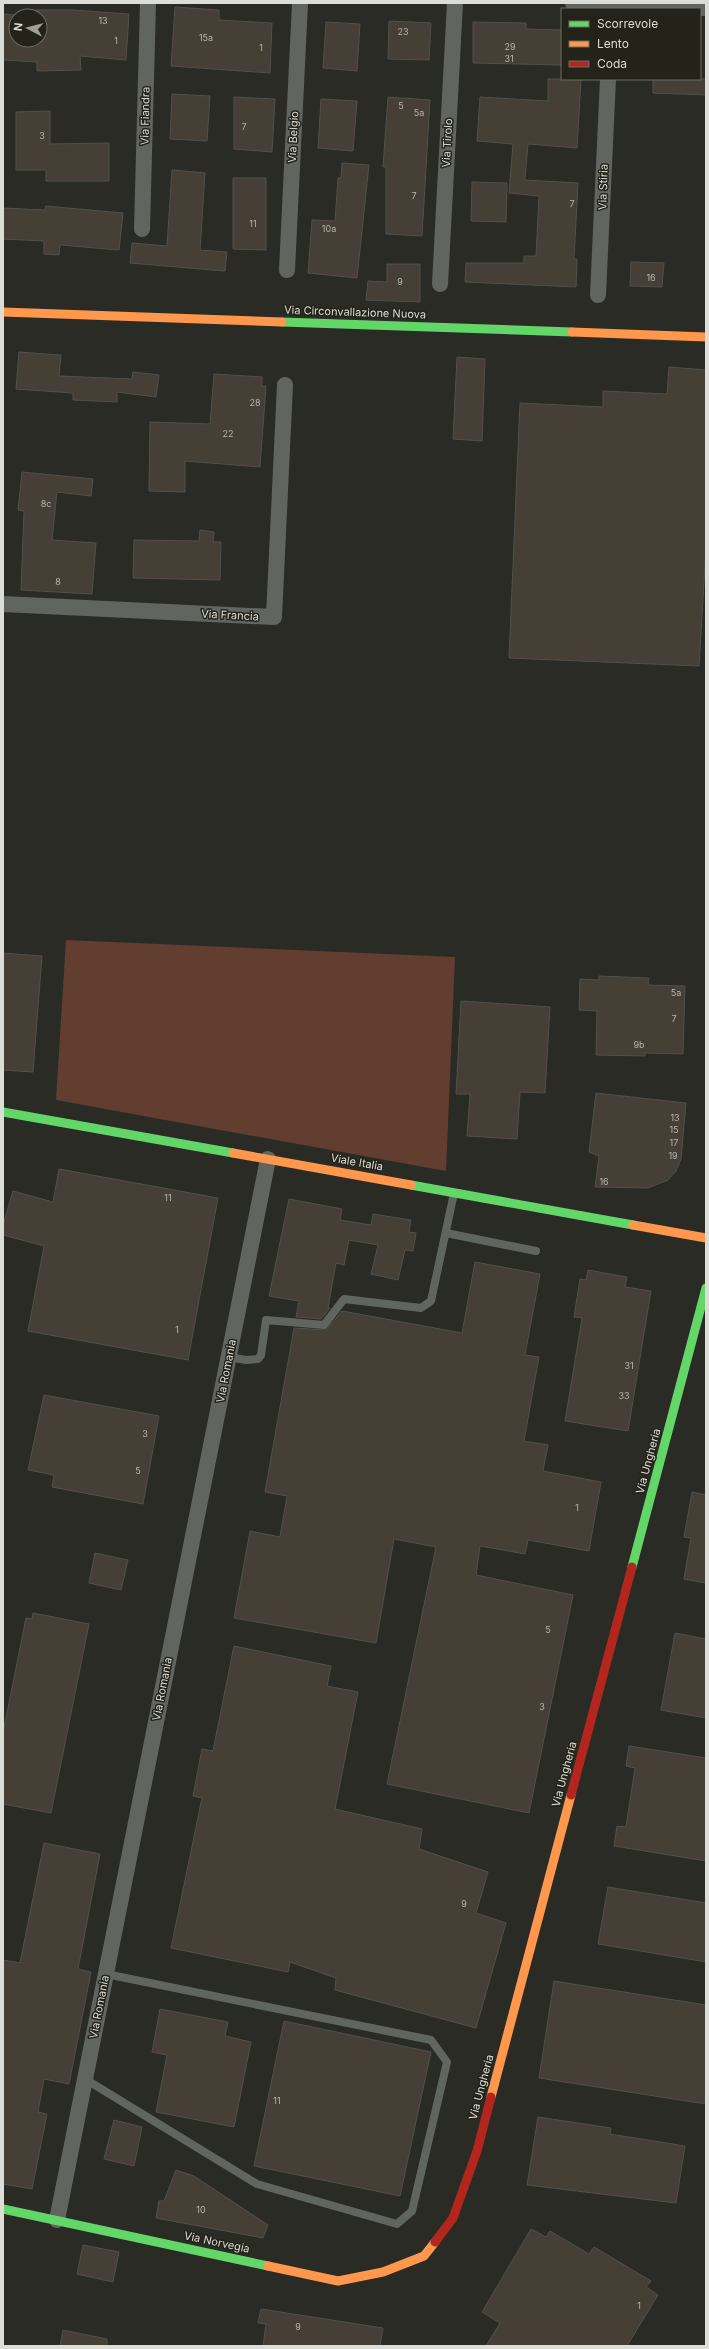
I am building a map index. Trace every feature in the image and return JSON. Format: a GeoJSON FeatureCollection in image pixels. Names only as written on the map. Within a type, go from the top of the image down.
{"type":"FeatureCollection","features":[{"type":"Feature","properties":{"kind":"street","name":"Via Fiandra"},"geometry":{"type":"LineString","coordinates":[[142,229],[148,3]]}},
{"type":"Feature","properties":{"kind":"street","name":"Via Belgio"},"geometry":{"type":"LineString","coordinates":[[287,270],[300,3]]}},
{"type":"Feature","properties":{"kind":"street","name":"Via Tirolo"},"geometry":{"type":"LineString","coordinates":[[440,284],[455,3]]}},
{"type":"Feature","properties":{"kind":"street"},"geometry":{"type":"LineString","coordinates":[[573,3],[611,7],[706,8]]}},
{"type":"Feature","properties":{"kind":"street","name":"Via Stiria"},"geometry":{"type":"LineString","coordinates":[[598,295],[608,80]]}},
{"type":"Feature","properties":{"kind":"street","name":"Via Circonvallazione Nuova"},"geometry":{"type":"LineString","coordinates":[[3,312],[706,337]]}},
{"type":"Feature","properties":{"kind":"street","name":"Via Francia"},"geometry":{"type":"LineString","coordinates":[[3,604],[274,617],[284,385]]}},
{"type":"Feature","properties":{"kind":"street","name":"Viale Italia"},"geometry":{"type":"LineString","coordinates":[[3,1112],[706,1238]]}},
{"type":"Feature","properties":{"kind":"street","name":"Via Romania"},"geometry":{"type":"LineString","coordinates":[[57,2220],[268,1159]]}},
{"type":"Feature","properties":{"kind":"street","name":"Via Ungheria"},"geometry":{"type":"LineString","coordinates":[[424,2256],[454,2218],[477,2151],[706,1288]]}},
{"type":"Feature","properties":{"kind":"street","name":"Via Norvegia"},"geometry":{"type":"LineString","coordinates":[[3,2209],[338,2281],[383,2272],[424,2256]]}},
{"type":"Feature","properties":{"kind":"lane"},"geometry":{"type":"LineString","coordinates":[[229,1357],[246,1360],[258,1359],[261,1355],[266,1320],[324,1325],[344,1299],[421,1308],[431,1301],[454,1192]]}},
{"type":"Feature","properties":{"kind":"lane"},"geometry":{"type":"LineString","coordinates":[[446,1233],[536,1250]]}},
{"type":"Feature","properties":{"kind":"lane"},"geometry":{"type":"LineString","coordinates":[[85,2079],[257,2184],[397,2224],[412,2211],[447,2062],[432,2040],[106,1974]]}},
{"type":"Feature","properties":{"kind":"shaded area"},"geometry":{"type":"Polygon","coordinates":[[[66,940],[455,957],[446,1171],[56,1100],[66,940]]]}},
{"type":"Feature","properties":{"kind":"building"},"geometry":{"type":"Polygon","coordinates":[[[175,7],[219,10],[219,20],[272,23],[270,73],[171,66],[175,7]]]}},
{"type":"Feature","properties":{"kind":"building"},"geometry":{"type":"Polygon","coordinates":[[[48,10],[73,10],[129,14],[126,60],[80,56],[81,70],[37,71],[37,62],[3,60],[3,14],[8,14],[8,48],[48,48],[48,10]]]}},
{"type":"Feature","properties":{"kind":"building"},"geometry":{"type":"Polygon","coordinates":[[[389,21],[431,23],[429,60],[388,59],[389,21]]]}},
{"type":"Feature","properties":{"kind":"building"},"geometry":{"type":"Polygon","coordinates":[[[326,22],[360,24],[357,71],[323,68],[326,22]]]}},
{"type":"Feature","properties":{"kind":"building"},"geometry":{"type":"Polygon","coordinates":[[[473,22],[526,23],[526,29],[561,30],[561,65],[473,63],[473,22]]]}},
{"type":"Feature","properties":{"kind":"building"},"geometry":{"type":"Polygon","coordinates":[[[548,79],[581,80],[577,148],[528,144],[525,180],[578,183],[574,259],[577,259],[576,287],[465,282],[466,263],[524,263],[524,256],[536,256],[539,196],[509,193],[513,144],[477,141],[480,97],[548,101],[548,79]]]}},
{"type":"Feature","properties":{"kind":"building"},"geometry":{"type":"Polygon","coordinates":[[[706,79],[706,95],[653,93],[653,80],[706,79]]]}},
{"type":"Feature","properties":{"kind":"building"},"geometry":{"type":"Polygon","coordinates":[[[172,94],[210,96],[207,141],[170,139],[172,94]]]}},
{"type":"Feature","properties":{"kind":"building"},"geometry":{"type":"Polygon","coordinates":[[[234,97],[275,99],[272,152],[234,149],[234,97]]]}},
{"type":"Feature","properties":{"kind":"building"},"geometry":{"type":"Polygon","coordinates":[[[388,97],[430,100],[422,236],[386,234],[386,167],[383,167],[388,97]]]}},
{"type":"Feature","properties":{"kind":"building"},"geometry":{"type":"Polygon","coordinates":[[[321,99],[357,101],[353,151],[318,148],[321,99]]]}},
{"type":"Feature","properties":{"kind":"building"},"geometry":{"type":"Polygon","coordinates":[[[50,111],[50,144],[109,143],[109,181],[46,181],[46,170],[16,170],[16,112],[50,111]]]}},
{"type":"Feature","properties":{"kind":"building"},"geometry":{"type":"Polygon","coordinates":[[[342,163],[369,165],[357,278],[308,273],[312,220],[335,221],[338,178],[341,178],[342,163]]]}},
{"type":"Feature","properties":{"kind":"building"},"geometry":{"type":"Polygon","coordinates":[[[172,170],[205,173],[200,250],[227,252],[225,271],[130,263],[132,243],[167,246],[172,170]]]}},
{"type":"Feature","properties":{"kind":"building"},"geometry":{"type":"Polygon","coordinates":[[[233,178],[266,178],[266,250],[233,249],[233,178]]]}},
{"type":"Feature","properties":{"kind":"building"},"geometry":{"type":"Polygon","coordinates":[[[472,182],[507,183],[506,222],[471,221],[472,182]]]}},
{"type":"Feature","properties":{"kind":"building"},"geometry":{"type":"Polygon","coordinates":[[[46,206],[123,213],[119,250],[60,245],[59,255],[44,254],[44,241],[3,239],[3,208],[45,210],[46,206]]]}},
{"type":"Feature","properties":{"kind":"building"},"geometry":{"type":"Polygon","coordinates":[[[631,262],[664,263],[662,287],[630,286],[631,262]]]}},
{"type":"Feature","properties":{"kind":"building"},"geometry":{"type":"Polygon","coordinates":[[[387,264],[420,264],[420,302],[366,300],[368,281],[387,282],[387,264]]]}},
{"type":"Feature","properties":{"kind":"building"},"geometry":{"type":"Polygon","coordinates":[[[19,352],[61,355],[59,376],[132,379],[133,372],[159,375],[156,397],[117,392],[117,402],[73,400],[73,393],[16,389],[19,352]]]}},
{"type":"Feature","properties":{"kind":"building"},"geometry":{"type":"Polygon","coordinates":[[[457,357],[485,359],[482,441],[453,439],[457,357]]]}},
{"type":"Feature","properties":{"kind":"building"},"geometry":{"type":"Polygon","coordinates":[[[669,367],[706,370],[706,548],[699,666],[509,658],[520,403],[603,407],[603,391],[667,394],[669,367]]]}},
{"type":"Feature","properties":{"kind":"building"},"geometry":{"type":"Polygon","coordinates":[[[214,374],[262,377],[262,386],[266,386],[260,467],[185,461],[185,492],[149,491],[150,422],[210,424],[214,374]]]}},
{"type":"Feature","properties":{"kind":"building"},"geometry":{"type":"Polygon","coordinates":[[[22,472],[93,479],[91,496],[57,492],[52,540],[96,543],[92,594],[21,590],[24,511],[18,510],[22,472]]]}},
{"type":"Feature","properties":{"kind":"building"},"geometry":{"type":"Polygon","coordinates":[[[200,530],[214,532],[213,542],[221,542],[220,580],[133,578],[134,540],[199,541],[200,530]]]}},
{"type":"Feature","properties":{"kind":"building"},"geometry":{"type":"Polygon","coordinates":[[[3,953],[42,956],[33,1072],[3,1070],[3,953]]]}},
{"type":"Feature","properties":{"kind":"building"},"geometry":{"type":"Polygon","coordinates":[[[599,976],[649,978],[648,985],[685,986],[683,1054],[645,1053],[645,1056],[596,1055],[597,1011],[579,1010],[580,979],[599,980],[599,976]]]}},
{"type":"Feature","properties":{"kind":"building"},"geometry":{"type":"Polygon","coordinates":[[[461,1001],[550,1007],[545,1093],[520,1092],[517,1139],[467,1136],[470,1094],[456,1094],[461,1001]]]}},
{"type":"Feature","properties":{"kind":"building"},"geometry":{"type":"Polygon","coordinates":[[[596,1093],[686,1103],[681,1159],[676,1171],[668,1180],[648,1188],[595,1187],[599,1156],[589,1152],[596,1093]]]}},
{"type":"Feature","properties":{"kind":"building"},"geometry":{"type":"Polygon","coordinates":[[[59,1169],[218,1198],[188,1360],[28,1331],[44,1246],[3,1235],[3,1225],[13,1191],[53,1202],[59,1169]]]}},
{"type":"Feature","properties":{"kind":"building"},"geometry":{"type":"Polygon","coordinates":[[[289,1199],[342,1209],[340,1220],[371,1225],[373,1214],[411,1220],[409,1232],[416,1233],[413,1251],[405,1250],[398,1280],[371,1274],[378,1245],[349,1240],[344,1265],[336,1263],[328,1308],[330,1308],[321,1319],[296,1317],[299,1301],[269,1296],[289,1199]]]}},
{"type":"Feature","properties":{"kind":"building"},"geometry":{"type":"Polygon","coordinates":[[[475,1262],[540,1274],[525,1355],[539,1357],[524,1441],[548,1445],[543,1471],[601,1482],[589,1551],[528,1540],[525,1554],[480,1546],[476,1575],[573,1595],[529,1813],[387,1784],[436,1547],[394,1539],[376,1643],[234,1618],[250,1531],[280,1537],[287,1496],[265,1492],[294,1328],[326,1330],[342,1311],[462,1333],[475,1262]]]}},
{"type":"Feature","properties":{"kind":"building"},"geometry":{"type":"Polygon","coordinates":[[[588,1270],[627,1277],[625,1287],[651,1291],[628,1431],[565,1421],[582,1318],[574,1317],[580,1279],[586,1280],[588,1270]]]}},
{"type":"Feature","properties":{"kind":"building"},"geometry":{"type":"Polygon","coordinates":[[[44,1395],[159,1416],[143,1504],[52,1487],[54,1475],[28,1470],[44,1395]]]}},
{"type":"Feature","properties":{"kind":"building"},"geometry":{"type":"Polygon","coordinates":[[[692,1492],[706,1495],[706,1583],[684,1579],[691,1538],[684,1537],[692,1492]]]}},
{"type":"Feature","properties":{"kind":"building"},"geometry":{"type":"Polygon","coordinates":[[[95,1553],[128,1560],[121,1590],[89,1583],[95,1553]]]}},
{"type":"Feature","properties":{"kind":"building"},"geometry":{"type":"Polygon","coordinates":[[[33,1613],[89,1624],[51,1813],[3,1804],[3,1733],[26,1618],[32,1619],[33,1613]]]}},
{"type":"Feature","properties":{"kind":"building"},"geometry":{"type":"Polygon","coordinates":[[[675,1633],[706,1639],[706,1718],[661,1710],[675,1633]]]}},
{"type":"Feature","properties":{"kind":"building"},"geometry":{"type":"Polygon","coordinates":[[[234,1646],[331,1666],[327,1686],[358,1692],[335,1809],[422,1829],[419,1849],[488,1872],[476,1913],[506,1923],[476,2028],[335,1990],[336,1978],[290,1962],[288,1972],[171,1948],[202,1798],[193,1796],[202,1749],[213,1751],[234,1646]]]}},
{"type":"Feature","properties":{"kind":"building"},"geometry":{"type":"Polygon","coordinates":[[[629,1746],[706,1758],[706,1861],[614,1846],[617,1826],[626,1827],[635,1768],[626,1766],[629,1746]]]}},
{"type":"Feature","properties":{"kind":"building"},"geometry":{"type":"Polygon","coordinates":[[[44,1843],[100,1854],[78,1969],[91,1972],[69,2084],[44,2079],[38,2112],[47,2114],[32,2189],[3,2184],[3,1960],[20,1963],[44,1843]]]}},
{"type":"Feature","properties":{"kind":"building"},"geometry":{"type":"Polygon","coordinates":[[[608,1887],[706,1903],[706,1962],[598,1944],[608,1887]]]}},
{"type":"Feature","properties":{"kind":"building"},"geometry":{"type":"Polygon","coordinates":[[[554,1981],[706,2005],[706,2104],[539,2078],[554,1981]]]}},
{"type":"Feature","properties":{"kind":"building"},"geometry":{"type":"Polygon","coordinates":[[[160,2009],[228,2022],[225,2036],[251,2042],[234,2127],[156,2112],[167,2055],[152,2052],[160,2009]]]}},
{"type":"Feature","properties":{"kind":"building"},"geometry":{"type":"Polygon","coordinates":[[[284,2021],[431,2052],[400,2196],[254,2166],[284,2021]]]}},
{"type":"Feature","properties":{"kind":"building"},"geometry":{"type":"Polygon","coordinates":[[[538,2117],[611,2128],[610,2134],[685,2146],[676,2203],[527,2185],[538,2117]]]}},
{"type":"Feature","properties":{"kind":"building"},"geometry":{"type":"Polygon","coordinates":[[[114,2120],[142,2127],[134,2166],[104,2159],[114,2120]]]}},
{"type":"Feature","properties":{"kind":"building"},"geometry":{"type":"Polygon","coordinates":[[[176,2170],[194,2176],[268,2225],[263,2238],[156,2218],[159,2201],[164,2201],[176,2170]]]}},
{"type":"Feature","properties":{"kind":"building"},"geometry":{"type":"Polygon","coordinates":[[[531,2229],[546,2237],[550,2231],[589,2254],[594,2247],[651,2281],[646,2287],[658,2295],[627,2346],[486,2346],[500,2323],[482,2312],[531,2229]]]}},
{"type":"Feature","properties":{"kind":"building"},"geometry":{"type":"Polygon","coordinates":[[[83,2245],[119,2252],[113,2282],[77,2274],[83,2245]]]}},
{"type":"Feature","properties":{"kind":"building"},"geometry":{"type":"Polygon","coordinates":[[[261,2309],[383,2328],[380,2346],[263,2346],[266,2324],[258,2323],[261,2309]]]}},
{"type":"Feature","properties":{"kind":"building"},"geometry":{"type":"Polygon","coordinates":[[[63,2330],[107,2339],[107,2346],[60,2346],[63,2330]]]}},
{"type":"Feature","properties":{"kind":"traffic: fast"},"geometry":{"type":"LineString","coordinates":[[282,322],[572,332]]}},
{"type":"Feature","properties":{"kind":"traffic: fast"},"geometry":{"type":"LineString","coordinates":[[3,1112],[233,1153]]}},
{"type":"Feature","properties":{"kind":"traffic: fast"},"geometry":{"type":"LineString","coordinates":[[411,1185],[633,1225]]}},
{"type":"Feature","properties":{"kind":"traffic: fast"},"geometry":{"type":"LineString","coordinates":[[632,1567],[706,1288]]}},
{"type":"Feature","properties":{"kind":"traffic: fast"},"geometry":{"type":"LineString","coordinates":[[3,2209],[268,2266]]}},
{"type":"Feature","properties":{"kind":"traffic: slow"},"geometry":{"type":"LineString","coordinates":[[3,312],[282,322]]}},
{"type":"Feature","properties":{"kind":"traffic: slow"},"geometry":{"type":"LineString","coordinates":[[572,332],[706,337]]}},
{"type":"Feature","properties":{"kind":"traffic: slow"},"geometry":{"type":"LineString","coordinates":[[233,1153],[411,1185]]}},
{"type":"Feature","properties":{"kind":"traffic: slow"},"geometry":{"type":"LineString","coordinates":[[633,1225],[706,1238]]}},
{"type":"Feature","properties":{"kind":"traffic: slow"},"geometry":{"type":"LineString","coordinates":[[491,2097],[571,1795]]}},
{"type":"Feature","properties":{"kind":"traffic: slow"},"geometry":{"type":"LineString","coordinates":[[268,2266],[338,2281],[383,2272],[424,2256],[435,2242]]}},
{"type":"Feature","properties":{"kind":"traffic: jam"},"geometry":{"type":"LineString","coordinates":[[571,1795],[632,1567]]}},
{"type":"Feature","properties":{"kind":"traffic: jam"},"geometry":{"type":"LineString","coordinates":[[435,2242],[453,2218],[477,2151],[491,2097]]}}]}
